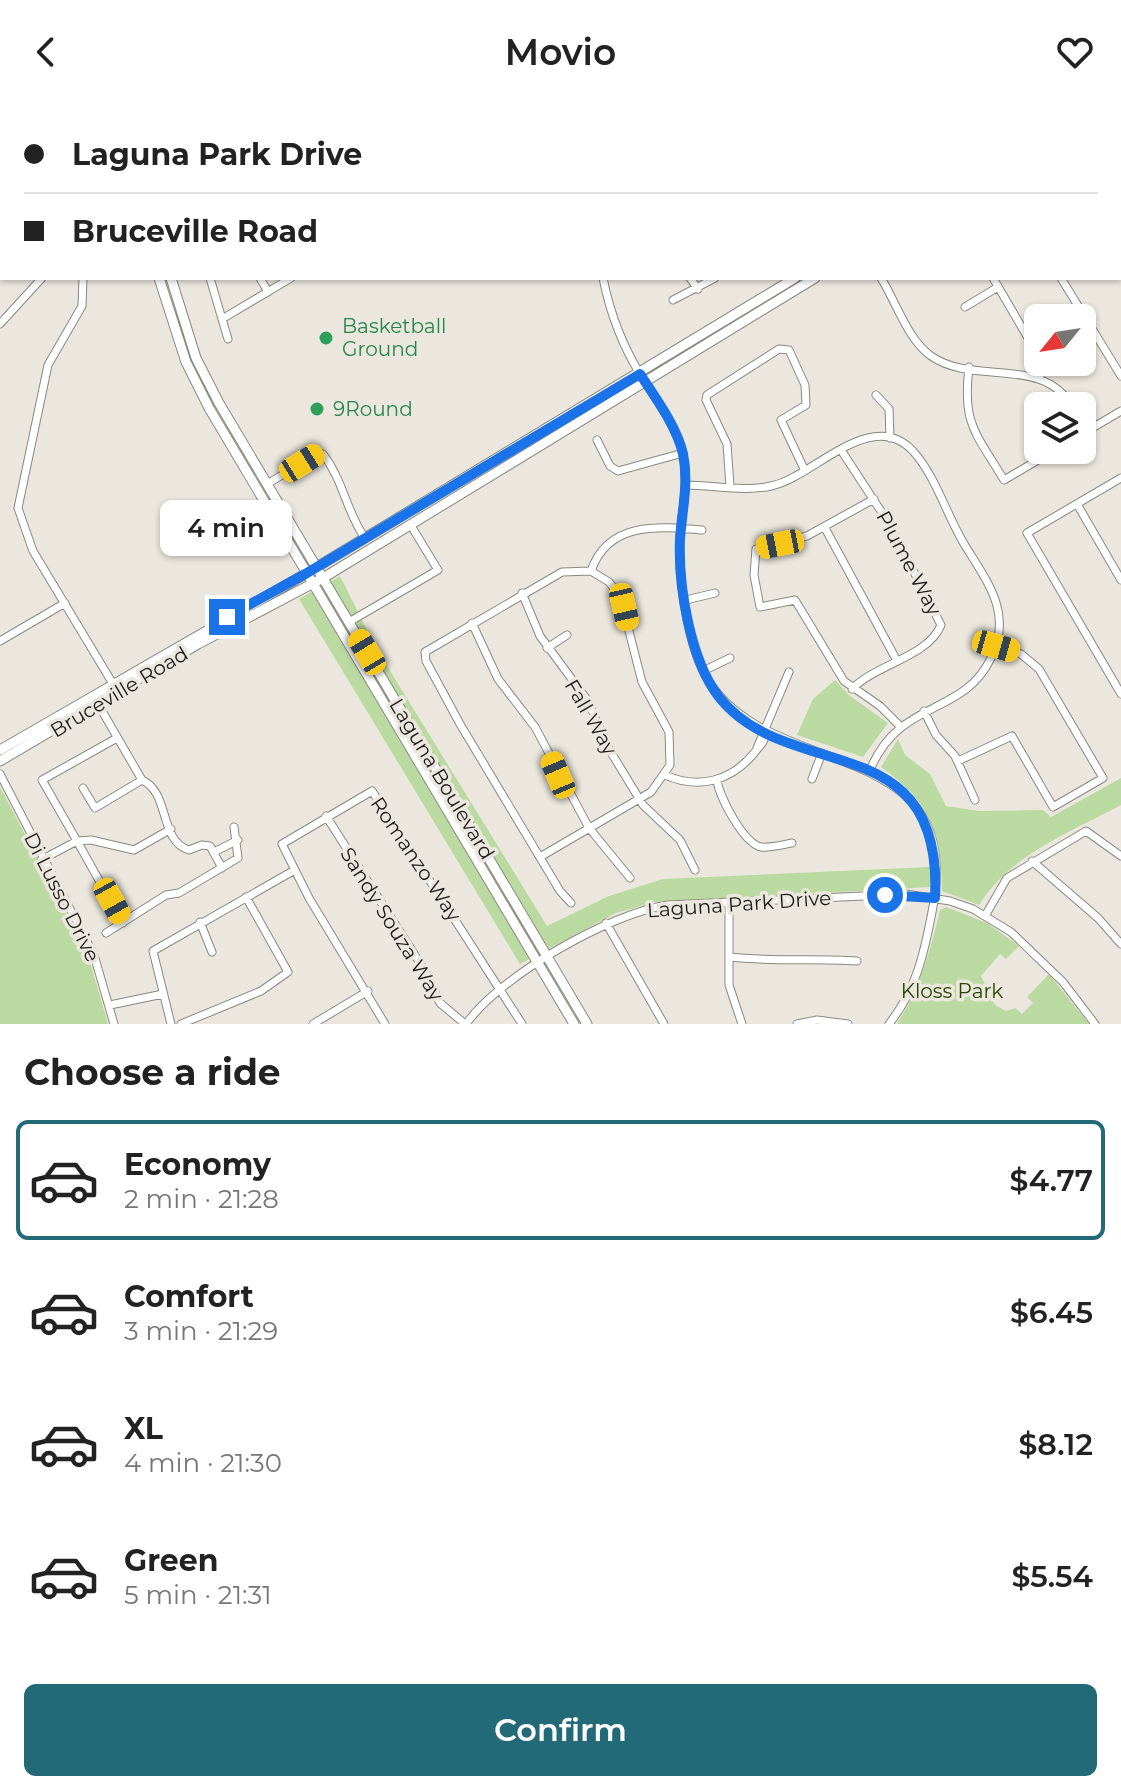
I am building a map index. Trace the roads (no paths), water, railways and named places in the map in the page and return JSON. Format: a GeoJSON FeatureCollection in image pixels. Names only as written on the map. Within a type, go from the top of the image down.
{"type":"FeatureCollection","features":[{"type":"Feature","properties":{"kind":"main road","name":"Laguna Boulevard"},"geometry":{"type":"LineString","coordinates":[[160,280],[186,362],[209,408],[544,961],[587,1024]]}},
{"type":"Feature","properties":{"kind":"main road","name":"Laguna Boulevard"},"geometry":{"type":"LineString","coordinates":[[172,280],[196,358],[229,420],[544,961],[574,1024]]}},
{"type":"Feature","properties":{"kind":"main road","name":"Bruceville Road"},"geometry":{"type":"LineString","coordinates":[[0,761],[198,644],[323,578],[643,378],[792,280]]}},
{"type":"Feature","properties":{"kind":"main road","name":"Bruceville Road"},"geometry":{"type":"LineString","coordinates":[[0,750],[812,280]]}},
{"type":"Feature","properties":{"kind":"main road"},"geometry":{"type":"LineString","coordinates":[[186,362],[194,366],[221,417],[229,420]]}},
{"type":"Feature","properties":{"kind":"main road"},"geometry":{"type":"LineString","coordinates":[[66,724],[110,692],[113,684]]}},
{"type":"Feature","properties":{"kind":"street"},"geometry":{"type":"LineString","coordinates":[[0,324],[40,280]]}},
{"type":"Feature","properties":{"kind":"street"},"geometry":{"type":"LineString","coordinates":[[83,280],[82,306],[48,365],[18,504],[33,551],[113,684]]}},
{"type":"Feature","properties":{"kind":"street"},"geometry":{"type":"LineString","coordinates":[[211,280],[228,339]]}},
{"type":"Feature","properties":{"kind":"street"},"geometry":{"type":"LineString","coordinates":[[261,280],[268,292]]}},
{"type":"Feature","properties":{"kind":"street"},"geometry":{"type":"LineString","coordinates":[[222,319],[288,280]]}},
{"type":"Feature","properties":{"kind":"street"},"geometry":{"type":"LineString","coordinates":[[603,280],[613,319],[683,453],[686,485],[681,528],[681,571],[703,671],[725,704],[765,732],[870,770],[901,792],[923,821],[936,862],[935,898],[919,971],[889,1024]]}},
{"type":"Feature","properties":{"kind":"street"},"geometry":{"type":"LineString","coordinates":[[691,280],[698,289]]}},
{"type":"Feature","properties":{"kind":"street"},"geometry":{"type":"LineString","coordinates":[[673,300],[712,280]]}},
{"type":"Feature","properties":{"kind":"street"},"geometry":{"type":"LineString","coordinates":[[994,280],[1024,331]]}},
{"type":"Feature","properties":{"kind":"street"},"geometry":{"type":"LineString","coordinates":[[1062,280],[1121,376]]}},
{"type":"Feature","properties":{"kind":"street"},"geometry":{"type":"LineString","coordinates":[[882,281],[925,351],[939,361],[1040,379],[1057,386],[1062,392]]}},
{"type":"Feature","properties":{"kind":"street"},"geometry":{"type":"LineString","coordinates":[[965,307],[998,287]]}},
{"type":"Feature","properties":{"kind":"street"},"geometry":{"type":"LineString","coordinates":[[730,486],[727,444],[706,400],[707,395],[779,349],[789,350],[807,391],[806,405],[781,420],[805,471]]}},
{"type":"Feature","properties":{"kind":"street"},"geometry":{"type":"LineString","coordinates":[[969,367],[965,400],[968,418],[1004,480],[1031,464]]}},
{"type":"Feature","properties":{"kind":"street"},"geometry":{"type":"LineString","coordinates":[[876,395],[889,409],[890,438]]}},
{"type":"Feature","properties":{"kind":"street"},"geometry":{"type":"LineString","coordinates":[[1096,426],[1121,411]]}},
{"type":"Feature","properties":{"kind":"street"},"geometry":{"type":"LineString","coordinates":[[686,485],[764,487],[805,471],[867,437],[890,438],[916,455],[965,546],[990,582],[1000,616],[996,646],[985,671],[968,688],[900,726],[882,746],[870,770]]}},
{"type":"Feature","properties":{"kind":"street"},"geometry":{"type":"LineString","coordinates":[[597,440],[610,466],[618,471],[683,453]]}},
{"type":"Feature","properties":{"kind":"street","name":"Plume Way"},"geometry":{"type":"LineString","coordinates":[[841,450],[874,499],[941,625],[925,644],[869,673],[852,689]]}},
{"type":"Feature","properties":{"kind":"street"},"geometry":{"type":"LineString","coordinates":[[267,484],[317,454],[323,454],[345,491],[348,510],[364,537]]}},
{"type":"Feature","properties":{"kind":"street"},"geometry":{"type":"LineString","coordinates":[[1121,478],[1027,533],[1121,694]]}},
{"type":"Feature","properties":{"kind":"street"},"geometry":{"type":"LineString","coordinates":[[874,499],[825,528],[791,541],[756,549],[757,595],[760,607],[795,600],[840,676],[852,689],[880,706],[900,726]]}},
{"type":"Feature","properties":{"kind":"street"},"geometry":{"type":"LineString","coordinates":[[1077,504],[1121,580]]}},
{"type":"Feature","properties":{"kind":"street"},"geometry":{"type":"LineString","coordinates":[[349,622],[438,570],[410,524]]}},
{"type":"Feature","properties":{"kind":"street"},"geometry":{"type":"LineString","coordinates":[[591,571],[603,550],[627,532],[650,527],[702,530]]}},
{"type":"Feature","properties":{"kind":"street"},"geometry":{"type":"LineString","coordinates":[[825,528],[896,659]]}},
{"type":"Feature","properties":{"kind":"street"},"geometry":{"type":"LineString","coordinates":[[540,857],[639,799],[665,775],[671,760],[671,737],[642,682],[623,601],[609,582],[591,571],[562,572],[425,652],[426,661],[460,724],[540,857],[571,903]]}},
{"type":"Feature","properties":{"kind":"street","name":"Fall Way"},"geometry":{"type":"LineString","coordinates":[[522,593],[547,648],[588,701],[609,749],[639,799],[650,814],[677,836],[695,870]]}},
{"type":"Feature","properties":{"kind":"street"},"geometry":{"type":"LineString","coordinates":[[686,600],[715,593]]}},
{"type":"Feature","properties":{"kind":"street"},"geometry":{"type":"LineString","coordinates":[[0,641],[65,603]]}},
{"type":"Feature","properties":{"kind":"street"},"geometry":{"type":"LineString","coordinates":[[472,623],[498,679],[535,727],[589,828],[630,878]]}},
{"type":"Feature","properties":{"kind":"street"},"geometry":{"type":"LineString","coordinates":[[547,648],[567,635]]}},
{"type":"Feature","properties":{"kind":"street"},"geometry":{"type":"LineString","coordinates":[[958,761],[1012,736],[1053,807],[1103,778],[1039,669],[1026,657],[996,646]]}},
{"type":"Feature","properties":{"kind":"street"},"geometry":{"type":"LineString","coordinates":[[703,671],[730,658]]}},
{"type":"Feature","properties":{"kind":"street"},"geometry":{"type":"LineString","coordinates":[[665,775],[688,782],[717,780],[743,765],[763,743],[789,672]]}},
{"type":"Feature","properties":{"kind":"street"},"geometry":{"type":"LineString","coordinates":[[98,704],[142,780],[150,784],[157,795],[171,829],[183,848],[192,850],[205,845],[214,852],[222,868]]}},
{"type":"Feature","properties":{"kind":"street"},"geometry":{"type":"LineString","coordinates":[[924,711],[936,735],[958,761],[975,800]]}},
{"type":"Feature","properties":{"kind":"street"},"geometry":{"type":"LineString","coordinates":[[117,738],[42,780],[123,923]]}},
{"type":"Feature","properties":{"kind":"street"},"geometry":{"type":"LineString","coordinates":[[812,779],[822,753]]}},
{"type":"Feature","properties":{"kind":"street","name":"Di Lusso Drive"},"geometry":{"type":"LineString","coordinates":[[0,774],[41,860],[87,940],[114,1024]]}},
{"type":"Feature","properties":{"kind":"street"},"geometry":{"type":"LineString","coordinates":[[83,788],[95,808],[142,780]]}},
{"type":"Feature","properties":{"kind":"street"},"geometry":{"type":"LineString","coordinates":[[717,780],[723,803],[753,843],[762,847],[792,843]]}},
{"type":"Feature","properties":{"kind":"street","name":"Romanzo Way"},"geometry":{"type":"LineString","coordinates":[[385,1024],[368,991],[293,871],[282,844],[368,792],[376,793],[498,989]]}},
{"type":"Feature","properties":{"kind":"street","name":"Sandy Souza Way"},"geometry":{"type":"LineString","coordinates":[[326,816],[425,971],[440,1003],[465,1024]]}},
{"type":"Feature","properties":{"kind":"street"},"geometry":{"type":"LineString","coordinates":[[106,933],[166,895],[179,893],[238,858],[234,827]]}},
{"type":"Feature","properties":{"kind":"street"},"geometry":{"type":"LineString","coordinates":[[41,860],[77,841],[91,840],[134,850],[171,829]]}},
{"type":"Feature","properties":{"kind":"street"},"geometry":{"type":"LineString","coordinates":[[985,916],[1003,882],[1032,861],[1086,831],[1119,851]]}},
{"type":"Feature","properties":{"kind":"street"},"geometry":{"type":"LineString","coordinates":[[214,852],[238,840]]}},
{"type":"Feature","properties":{"kind":"street"},"geometry":{"type":"LineString","coordinates":[[1032,861],[1081,903],[1121,944]]}},
{"type":"Feature","properties":{"kind":"street"},"geometry":{"type":"LineString","coordinates":[[171,1024],[153,951],[293,871]]}},
{"type":"Feature","properties":{"kind":"street","name":"Laguna Park Drive"},"geometry":{"type":"LineString","coordinates":[[544,961],[606,923],[656,907],[906,894],[935,898],[985,916],[1011,932],[1095,1024]]}},
{"type":"Feature","properties":{"kind":"street"},"geometry":{"type":"LineString","coordinates":[[181,1024],[261,991],[288,972],[246,897]]}},
{"type":"Feature","properties":{"kind":"street"},"geometry":{"type":"LineString","coordinates":[[729,902],[730,992],[742,1024]]}},
{"type":"Feature","properties":{"kind":"street"},"geometry":{"type":"LineString","coordinates":[[200,922],[212,952]]}},
{"type":"Feature","properties":{"kind":"street"},"geometry":{"type":"LineString","coordinates":[[606,923],[664,1024]]}},
{"type":"Feature","properties":{"kind":"street"},"geometry":{"type":"LineString","coordinates":[[730,957],[764,961],[815,958],[857,961]]}},
{"type":"Feature","properties":{"kind":"street"},"geometry":{"type":"LineString","coordinates":[[465,1024],[498,989],[544,961]]}},
{"type":"Feature","properties":{"kind":"street"},"geometry":{"type":"LineString","coordinates":[[498,989],[522,1024]]}},
{"type":"Feature","properties":{"kind":"street"},"geometry":{"type":"LineString","coordinates":[[315,1023],[368,991]]}},
{"type":"Feature","properties":{"kind":"street"},"geometry":{"type":"LineString","coordinates":[[110,1005],[163,994]]}},
{"type":"Feature","properties":{"kind":"street"},"geometry":{"type":"LineString","coordinates":[[797,1024],[829,1020],[848,1024]]}},
{"type":"Feature","properties":{"kind":"place","name":"Basketball Ground"},"geometry":{"type":"Point","coordinates":[326,338]}},
{"type":"Feature","properties":{"kind":"place","name":"9Round"},"geometry":{"type":"Point","coordinates":[317,409]}},
{"type":"Feature","properties":{"kind":"park label","name":"Kloss Park"},"geometry":{"type":"Point","coordinates":[952,991]}}]}
